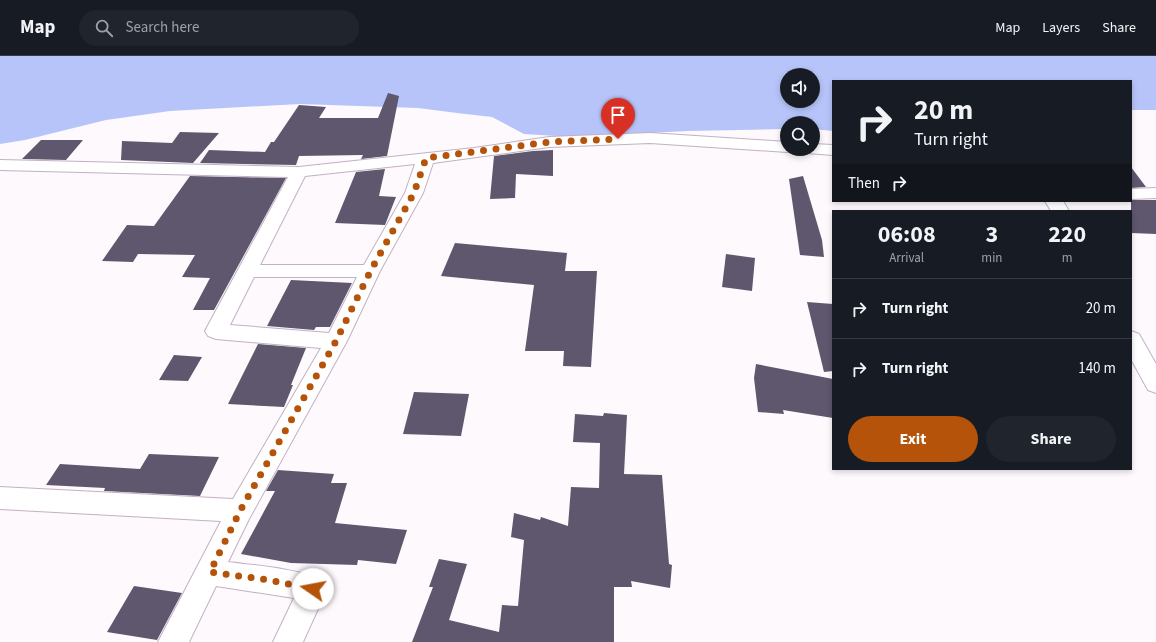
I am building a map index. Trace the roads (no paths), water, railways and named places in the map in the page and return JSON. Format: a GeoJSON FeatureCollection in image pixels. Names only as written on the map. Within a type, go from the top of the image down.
{"type":"FeatureCollection","features":[{"type":"Feature","properties":{"kind":"street"},"geometry":{"type":"LineString","coordinates":[[0,165],[299,172],[426,158],[549,142],[602,139],[650,138],[780,146]]}},
{"type":"Feature","properties":{"kind":"street"},"geometry":{"type":"LineString","coordinates":[[820,149],[832,150]]}},
{"type":"Feature","properties":{"kind":"street"},"geometry":{"type":"LineString","coordinates":[[173,642],[240,511],[336,341],[370,272],[414,193],[426,158]]}},
{"type":"Feature","properties":{"kind":"street"},"geometry":{"type":"LineString","coordinates":[[299,172],[216,331],[336,341]]}},
{"type":"Feature","properties":{"kind":"street"},"geometry":{"type":"LineString","coordinates":[[1132,194],[1156,193]]}},
{"type":"Feature","properties":{"kind":"street"},"geometry":{"type":"LineString","coordinates":[[247,271],[370,272]]}},
{"type":"Feature","properties":{"kind":"street"},"geometry":{"type":"LineString","coordinates":[[1132,341],[1156,384]]}},
{"type":"Feature","properties":{"kind":"street"},"geometry":{"type":"LineString","coordinates":[[0,498],[240,511]]}},
{"type":"Feature","properties":{"kind":"street"},"geometry":{"type":"LineString","coordinates":[[210,572],[269,580],[313,589],[288,642]]}},
{"type":"Feature","properties":{"kind":"water"},"geometry":{"type":"Polygon","coordinates":[[[0,56],[1156,56],[1156,110],[1132,110],[1132,80],[832,80],[832,131],[820,130],[820,116],[780,116],[780,129],[687,131],[572,137],[524,134],[492,117],[418,108],[300,104],[170,111],[106,120],[25,140],[0,144],[0,56]]]}}]}
